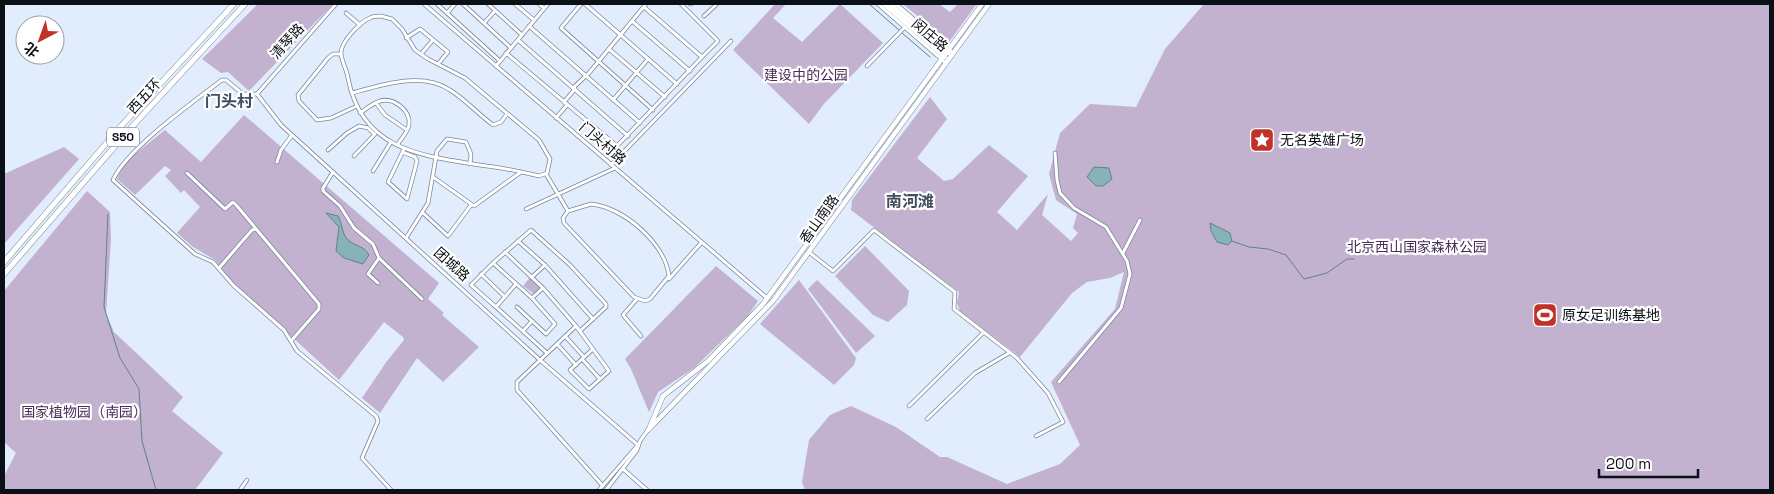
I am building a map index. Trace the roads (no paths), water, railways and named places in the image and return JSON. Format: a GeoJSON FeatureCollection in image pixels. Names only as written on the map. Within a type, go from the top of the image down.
{"type":"FeatureCollection","features":[{"type":"Feature","properties":{"kind":"highway","name":"西五环"},"geometry":{"type":"LineString","coordinates":[[4,262],[129,118],[234,4]]}},
{"type":"Feature","properties":{"kind":"highway","name":"西五环"},"geometry":{"type":"LineString","coordinates":[[4,274],[128,130],[246,4]]}},
{"type":"Feature","properties":{"kind":"main road","name":"闵庄路"},"geometry":{"type":"LineString","coordinates":[[884,4],[906,26],[947,56]]}},
{"type":"Feature","properties":{"kind":"main road","name":"闵庄路"},"geometry":{"type":"LineString","coordinates":[[890,4],[947,56]]}},
{"type":"Feature","properties":{"kind":"main road","name":"香山南路"},"geometry":{"type":"LineString","coordinates":[[648,430],[761,315],[810,253],[981,4]]}},
{"type":"Feature","properties":{"kind":"main road","name":"香山南路"},"geometry":{"type":"LineString","coordinates":[[648,430],[663,396],[708,361],[768,299],[947,56],[989,4]]}},
{"type":"Feature","properties":{"kind":"street","name":"清琴路"},"geometry":{"type":"LineString","coordinates":[[257,94],[336,4]]}},
{"type":"Feature","properties":{"kind":"street","name":"门头村路"},"geometry":{"type":"LineString","coordinates":[[424,4],[768,299]]}},
{"type":"Feature","properties":{"kind":"street"},"geometry":{"type":"LineString","coordinates":[[437,4],[500,61]]}},
{"type":"Feature","properties":{"kind":"street"},"geometry":{"type":"LineString","coordinates":[[447,13],[455,4]]}},
{"type":"Feature","properties":{"kind":"street"},"geometry":{"type":"LineString","coordinates":[[463,4],[511,48]]}},
{"type":"Feature","properties":{"kind":"street"},"geometry":{"type":"LineString","coordinates":[[488,4],[522,35]]}},
{"type":"Feature","properties":{"kind":"street"},"geometry":{"type":"LineString","coordinates":[[515,4],[534,20]]}},
{"type":"Feature","properties":{"kind":"street"},"geometry":{"type":"LineString","coordinates":[[539,4],[544,8]]}},
{"type":"Feature","properties":{"kind":"street"},"geometry":{"type":"LineString","coordinates":[[496,66],[548,4]]}},
{"type":"Feature","properties":{"kind":"street"},"geometry":{"type":"LineString","coordinates":[[581,4],[560,28],[653,110]]}},
{"type":"Feature","properties":{"kind":"street"},"geometry":{"type":"LineString","coordinates":[[585,4],[677,84]]}},
{"type":"Feature","properties":{"kind":"street"},"geometry":{"type":"LineString","coordinates":[[506,53],[614,145],[620,144],[718,41],[681,4]]}},
{"type":"Feature","properties":{"kind":"street"},"geometry":{"type":"LineString","coordinates":[[704,16],[717,4]]}},
{"type":"Feature","properties":{"kind":"street","name":"闵庄路"},"geometry":{"type":"LineString","coordinates":[[878,4],[906,26]]}},
{"type":"Feature","properties":{"kind":"street","name":"闵庄路"},"geometry":{"type":"LineString","coordinates":[[896,4],[947,56]]}},
{"type":"Feature","properties":{"kind":"street"},"geometry":{"type":"LineString","coordinates":[[567,105],[564,102],[575,89],[574,87],[598,62],[645,5],[702,58]]}},
{"type":"Feature","properties":{"kind":"street"},"geometry":{"type":"LineString","coordinates":[[484,23],[496,11]]}},
{"type":"Feature","properties":{"kind":"street"},"geometry":{"type":"LineString","coordinates":[[346,13],[360,26]]}},
{"type":"Feature","properties":{"kind":"street"},"geometry":{"type":"LineString","coordinates":[[376,133],[360,113],[341,54],[347,40],[360,26],[370,18],[381,16],[392,18],[402,29],[406,38],[421,54],[465,78],[539,140],[550,159],[550,167],[546,174],[539,176],[436,159],[403,151]]}},
{"type":"Feature","properties":{"kind":"street"},"geometry":{"type":"LineString","coordinates":[[632,22],[690,71]]}},
{"type":"Feature","properties":{"kind":"street"},"geometry":{"type":"LineString","coordinates":[[529,26],[640,123]]}},
{"type":"Feature","properties":{"kind":"street"},"geometry":{"type":"LineString","coordinates":[[867,66],[906,26]]}},
{"type":"Feature","properties":{"kind":"street"},"geometry":{"type":"LineString","coordinates":[[406,38],[420,29],[448,52],[438,64]]}},
{"type":"Feature","properties":{"kind":"street"},"geometry":{"type":"LineString","coordinates":[[421,54],[433,40]]}},
{"type":"Feature","properties":{"kind":"street"},"geometry":{"type":"LineString","coordinates":[[518,40],[628,136]]}},
{"type":"Feature","properties":{"kind":"street"},"geometry":{"type":"LineString","coordinates":[[526,209],[613,167],[731,40]]}},
{"type":"Feature","properties":{"kind":"street"},"geometry":{"type":"LineString","coordinates":[[609,48],[665,97]]}},
{"type":"Feature","properties":{"kind":"street"},"geometry":{"type":"LineString","coordinates":[[341,54],[333,54],[328,58],[298,95],[299,101],[317,120],[331,118],[357,106]]}},
{"type":"Feature","properties":{"kind":"street"},"geometry":{"type":"LineString","coordinates":[[613,100],[648,59]]}},
{"type":"Feature","properties":{"kind":"street"},"geometry":{"type":"LineString","coordinates":[[257,94],[242,94],[226,80],[222,80],[166,124],[118,168],[113,180],[195,254],[213,262],[234,286],[284,330],[297,351],[376,416],[378,421],[362,458],[391,490]]}},
{"type":"Feature","properties":{"kind":"street"},"geometry":{"type":"LineString","coordinates":[[352,93],[402,81],[426,82],[449,89],[493,125],[501,122],[508,114]]}},
{"type":"Feature","properties":{"kind":"street","name":"团城路"},"geometry":{"type":"LineString","coordinates":[[257,94],[281,125],[540,360],[638,445]]}},
{"type":"Feature","properties":{"kind":"street"},"geometry":{"type":"LineString","coordinates":[[360,113],[376,103],[392,100],[401,107],[409,119],[407,130],[397,145]]}},
{"type":"Feature","properties":{"kind":"street"},"geometry":{"type":"LineString","coordinates":[[376,103],[385,115],[407,130]]}},
{"type":"Feature","properties":{"kind":"street"},"geometry":{"type":"LineString","coordinates":[[556,118],[567,105]]}},
{"type":"Feature","properties":{"kind":"street"},"geometry":{"type":"LineString","coordinates":[[328,150],[347,133],[359,126],[368,128],[397,145],[403,151],[415,157],[417,161],[412,190],[407,199],[388,182],[403,151]]}},
{"type":"Feature","properties":{"kind":"street"},"geometry":{"type":"LineString","coordinates":[[354,156],[376,133]]}},
{"type":"Feature","properties":{"kind":"street"},"geometry":{"type":"LineString","coordinates":[[277,162],[281,150],[292,135]]}},
{"type":"Feature","properties":{"kind":"street"},"geometry":{"type":"LineString","coordinates":[[406,238],[428,203],[436,159],[441,145],[447,139],[466,142],[470,148],[470,164]]}},
{"type":"Feature","properties":{"kind":"street"},"geometry":{"type":"LineString","coordinates":[[373,171],[391,142]]}},
{"type":"Feature","properties":{"kind":"street"},"geometry":{"type":"LineString","coordinates":[[1055,153],[1060,193],[1074,208],[1106,227],[1123,253],[1130,268],[1121,308],[1059,382]]}},
{"type":"Feature","properties":{"kind":"street"},"geometry":{"type":"LineString","coordinates":[[333,172],[323,191],[340,206],[354,228],[373,244],[378,258],[422,299]]}},
{"type":"Feature","properties":{"kind":"street"},"geometry":{"type":"LineString","coordinates":[[433,177],[474,206],[521,172]]}},
{"type":"Feature","properties":{"kind":"street"},"geometry":{"type":"LineString","coordinates":[[187,173],[225,209],[233,202],[319,304],[319,309],[291,341]]}},
{"type":"Feature","properties":{"kind":"street"},"geometry":{"type":"LineString","coordinates":[[546,174],[568,211]]}},
{"type":"Feature","properties":{"kind":"street"},"geometry":{"type":"LineString","coordinates":[[667,281],[669,272],[662,257],[634,222],[621,213],[609,207],[591,204],[568,211],[562,218],[567,228],[637,299],[645,301],[650,299],[667,281],[701,243]]}},
{"type":"Feature","properties":{"kind":"street"},"geometry":{"type":"LineString","coordinates":[[423,213],[448,236],[471,205]]}},
{"type":"Feature","properties":{"kind":"street"},"geometry":{"type":"LineString","coordinates":[[1123,253],[1140,220]]}},
{"type":"Feature","properties":{"kind":"street"},"geometry":{"type":"LineString","coordinates":[[219,268],[252,230],[256,229]]}},
{"type":"Feature","properties":{"kind":"street"},"geometry":{"type":"LineString","coordinates":[[548,353],[471,285],[531,230],[570,265],[606,304],[606,308],[580,331]]}},
{"type":"Feature","properties":{"kind":"street"},"geometry":{"type":"LineString","coordinates":[[810,253],[833,271],[874,230],[955,292],[954,309],[1010,352],[1048,393],[1063,422],[1036,436]]}},
{"type":"Feature","properties":{"kind":"street"},"geometry":{"type":"LineString","coordinates":[[518,241],[545,265],[593,319]]}},
{"type":"Feature","properties":{"kind":"street"},"geometry":{"type":"LineString","coordinates":[[505,252],[533,276],[576,326],[609,371],[589,389],[570,370],[592,349]]}},
{"type":"Feature","properties":{"kind":"street"},"geometry":{"type":"LineString","coordinates":[[378,258],[368,274],[378,283]]}},
{"type":"Feature","properties":{"kind":"street"},"geometry":{"type":"LineString","coordinates":[[493,263],[532,298],[555,324],[546,334],[517,307]]}},
{"type":"Feature","properties":{"kind":"street"},"geometry":{"type":"LineString","coordinates":[[533,276],[545,265]]}},
{"type":"Feature","properties":{"kind":"street"},"geometry":{"type":"LineString","coordinates":[[481,274],[505,297]]}},
{"type":"Feature","properties":{"kind":"street"},"geometry":{"type":"LineString","coordinates":[[496,307],[516,284]]}},
{"type":"Feature","properties":{"kind":"street"},"geometry":{"type":"LineString","coordinates":[[532,298],[543,288]]}},
{"type":"Feature","properties":{"kind":"street"},"geometry":{"type":"LineString","coordinates":[[637,299],[623,315],[641,336]]}},
{"type":"Feature","properties":{"kind":"street"},"geometry":{"type":"LineString","coordinates":[[523,331],[532,321]]}},
{"type":"Feature","properties":{"kind":"street"},"geometry":{"type":"LineString","coordinates":[[576,326],[517,382],[516,390],[603,486]]}},
{"type":"Feature","properties":{"kind":"street"},"geometry":{"type":"LineString","coordinates":[[909,406],[984,332]]}},
{"type":"Feature","properties":{"kind":"street"},"geometry":{"type":"LineString","coordinates":[[565,336],[600,379]]}},
{"type":"Feature","properties":{"kind":"street"},"geometry":{"type":"LineString","coordinates":[[557,344],[576,365]]}},
{"type":"Feature","properties":{"kind":"street"},"geometry":{"type":"LineString","coordinates":[[927,419],[975,373],[1010,352]]}},
{"type":"Feature","properties":{"kind":"street","name":"香山南路"},"geometry":{"type":"LineString","coordinates":[[606,490],[637,450],[638,445],[648,430]]}},
{"type":"Feature","properties":{"kind":"street","name":"香山南路"},"geometry":{"type":"LineString","coordinates":[[599,490],[634,447],[638,445]]}},
{"type":"Feature","properties":{"kind":"street"},"geometry":{"type":"LineString","coordinates":[[623,469],[647,490]]}},
{"type":"Feature","properties":{"kind":"street"},"geometry":{"type":"LineString","coordinates":[[240,490],[247,480]]}},
{"type":"Feature","properties":{"kind":"waterway"},"geometry":{"type":"LineString","coordinates":[[869,4],[899,30]]}},
{"type":"Feature","properties":{"kind":"waterway"},"geometry":{"type":"LineString","coordinates":[[902,33],[930,57]]}},
{"type":"Feature","properties":{"kind":"waterway"},"geometry":{"type":"LineString","coordinates":[[108,214],[104,307],[120,358],[139,389],[142,441],[156,490]]}},
{"type":"Feature","properties":{"kind":"waterway"},"geometry":{"type":"LineString","coordinates":[[1232,241],[1249,247],[1268,249],[1286,255],[1304,279],[1327,273],[1347,259],[1354,259]]}},
{"type":"Feature","properties":{"kind":"place","name":"无名英雄广场"},"geometry":{"type":"Point","coordinates":[1262,140]}},
{"type":"Feature","properties":{"kind":"place","name":"原女足训练基地"},"geometry":{"type":"Point","coordinates":[1545,315]}},
{"type":"Feature","properties":{"kind":"district","name":"门头村"},"geometry":{"type":"Point","coordinates":[229,101]}},
{"type":"Feature","properties":{"kind":"district","name":"南河滩"},"geometry":{"type":"Point","coordinates":[910,201]}},
{"type":"Feature","properties":{"kind":"park label","name":"建设中的公园"},"geometry":{"type":"Point","coordinates":[806,75]}},
{"type":"Feature","properties":{"kind":"park label","name":"北京西山国家森林公园"},"geometry":{"type":"Point","coordinates":[1417,247]}},
{"type":"Feature","properties":{"kind":"park label","name":"国家植物园（南园）"},"geometry":{"type":"Point","coordinates":[84,412]}}]}
